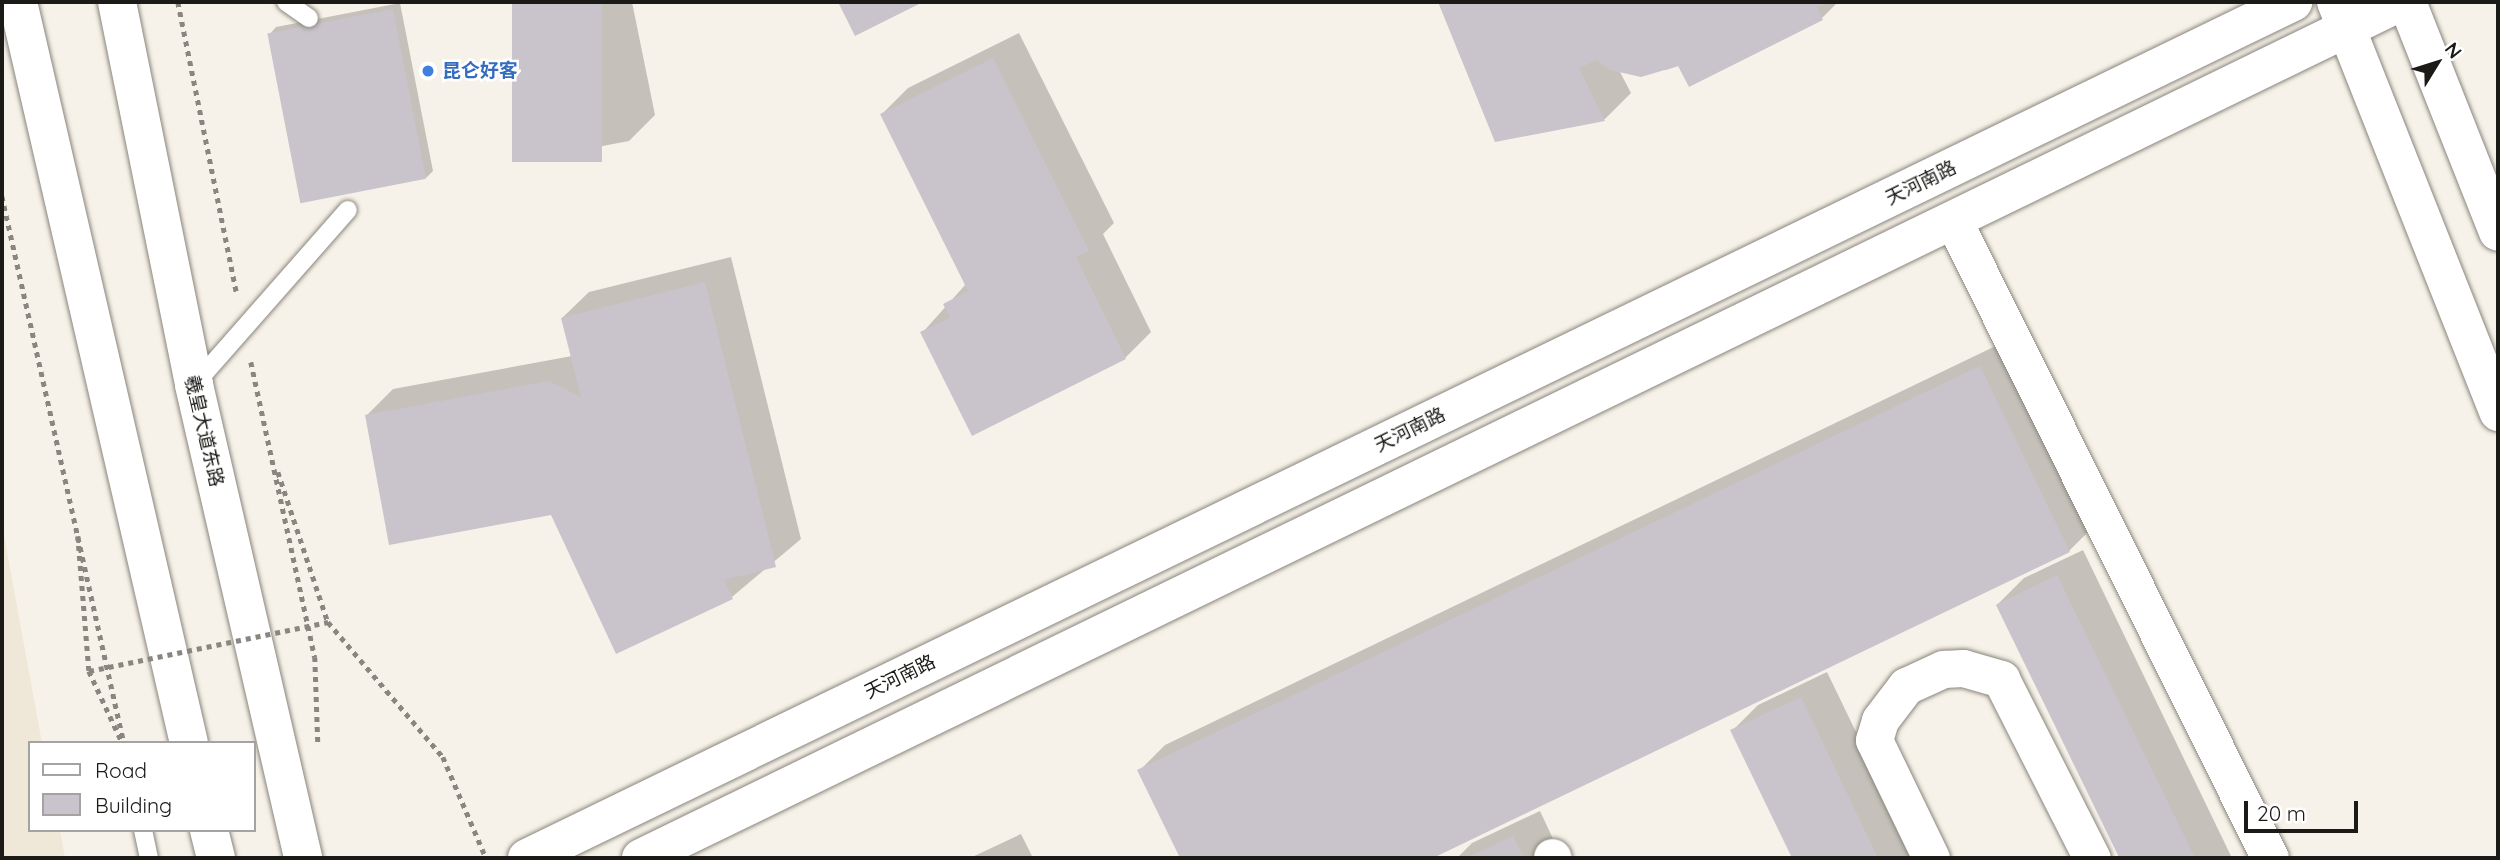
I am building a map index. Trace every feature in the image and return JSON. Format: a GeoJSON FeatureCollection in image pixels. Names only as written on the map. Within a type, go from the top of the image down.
{"type":"FeatureCollection","features":[{"type":"Feature","properties":{"kind":"main road"},"geometry":{"type":"LineString","coordinates":[[18,2],[189,741]]}},
{"type":"Feature","properties":{"kind":"main road","name":"羲皇大道东路"},"geometry":{"type":"LineString","coordinates":[[117,2],[194,386],[303,858]]}},
{"type":"Feature","properties":{"kind":"main road","name":"天河南路"},"geometry":{"type":"LineString","coordinates":[[527,858],[2293,2]]}},
{"type":"Feature","properties":{"kind":"main road"},"geometry":{"type":"LineString","coordinates":[[641,858],[1953,220],[2341,15],[2401,2]]}},
{"type":"Feature","properties":{"kind":"main road"},"geometry":{"type":"LineString","coordinates":[[2407,2],[2498,232]]}},
{"type":"Feature","properties":{"kind":"main road"},"geometry":{"type":"LineString","coordinates":[[2341,15],[2498,412]]}},
{"type":"Feature","properties":{"kind":"main road"},"geometry":{"type":"LineString","coordinates":[[210,832],[216,858]]}},
{"type":"Feature","properties":{"kind":"street"},"geometry":{"type":"LineString","coordinates":[[1953,220],[2270,858]]}},
{"type":"Feature","properties":{"kind":"street"},"geometry":{"type":"LineString","coordinates":[[1931,858],[1874,740],[1880,720],[1906,686],[1942,669],[1962,668],[2001,679],[2092,858]]}},
{"type":"Feature","properties":{"kind":"lane"},"geometry":{"type":"LineString","coordinates":[[286,2],[309,18]]}},
{"type":"Feature","properties":{"kind":"lane"},"geometry":{"type":"LineString","coordinates":[[194,386],[244,333],[348,210]]}},
{"type":"Feature","properties":{"kind":"lane"},"geometry":{"type":"LineString","coordinates":[[143,832],[149,858]]}},
{"type":"Feature","properties":{"kind":"path"},"geometry":{"type":"LineString","coordinates":[[178,2],[244,333],[316,657],[319,751]]}},
{"type":"Feature","properties":{"kind":"path"},"geometry":{"type":"LineString","coordinates":[[2,196],[76,514],[123,741]]}},
{"type":"Feature","properties":{"kind":"path"},"geometry":{"type":"LineString","coordinates":[[270,448],[328,622],[443,757],[486,858]]}},
{"type":"Feature","properties":{"kind":"path"},"geometry":{"type":"LineString","coordinates":[[76,514],[89,671],[122,741]]}},
{"type":"Feature","properties":{"kind":"path"},"geometry":{"type":"LineString","coordinates":[[89,671],[328,622]]}},
{"type":"Feature","properties":{"kind":"shaded area"},"geometry":{"type":"Polygon","coordinates":[[[2,524],[42,741],[28,741],[28,832],[60,832],[65,858],[2,858],[2,524]]]}},
{"type":"Feature","properties":{"kind":"building"},"geometry":{"type":"Polygon","coordinates":[[[512,2],[602,2],[602,162],[512,162],[512,2]]]}},
{"type":"Feature","properties":{"kind":"building"},"geometry":{"type":"Polygon","coordinates":[[[838,2],[923,2],[855,36],[838,2]]]}},
{"type":"Feature","properties":{"kind":"building"},"geometry":{"type":"Polygon","coordinates":[[[1438,2],[1830,2],[1817,7],[1823,20],[1689,87],[1678,66],[1641,77],[1610,70],[1597,60],[1579,68],[1605,121],[1495,142],[1438,2]]]}},
{"type":"Feature","properties":{"kind":"building"},"geometry":{"type":"Polygon","coordinates":[[[393,9],[426,179],[300,203],[267,33],[393,9]]]}},
{"type":"Feature","properties":{"kind":"building"},"geometry":{"type":"Polygon","coordinates":[[[993,58],[1089,251],[1076,257],[1126,359],[972,436],[920,332],[950,318],[943,304],[968,291],[880,114],[993,58]]]}},
{"type":"Feature","properties":{"kind":"building"},"geometry":{"type":"Polygon","coordinates":[[[705,282],[776,567],[724,580],[733,599],[616,654],[551,515],[389,545],[365,415],[549,381],[581,397],[561,318],[705,282]]]}},
{"type":"Feature","properties":{"kind":"building"},"geometry":{"type":"Polygon","coordinates":[[[1980,366],[2070,552],[1433,858],[1180,858],[1137,770],[1980,366]]]}},
{"type":"Feature","properties":{"kind":"building"},"geometry":{"type":"Polygon","coordinates":[[[2057,575],[2195,857],[2119,858],[1996,605],[2057,575]]]}},
{"type":"Feature","properties":{"kind":"building"},"geometry":{"type":"Polygon","coordinates":[[[1801,697],[1878,858],[1792,858],[1730,730],[1801,697]]]}},
{"type":"Feature","properties":{"kind":"building"},"geometry":{"type":"Polygon","coordinates":[[[1513,836],[1524,858],[1466,858],[1513,836]]]}},
{"type":"Feature","properties":{"kind":"place","name":"昆仑好客"},"geometry":{"type":"Point","coordinates":[428,71]}}]}
